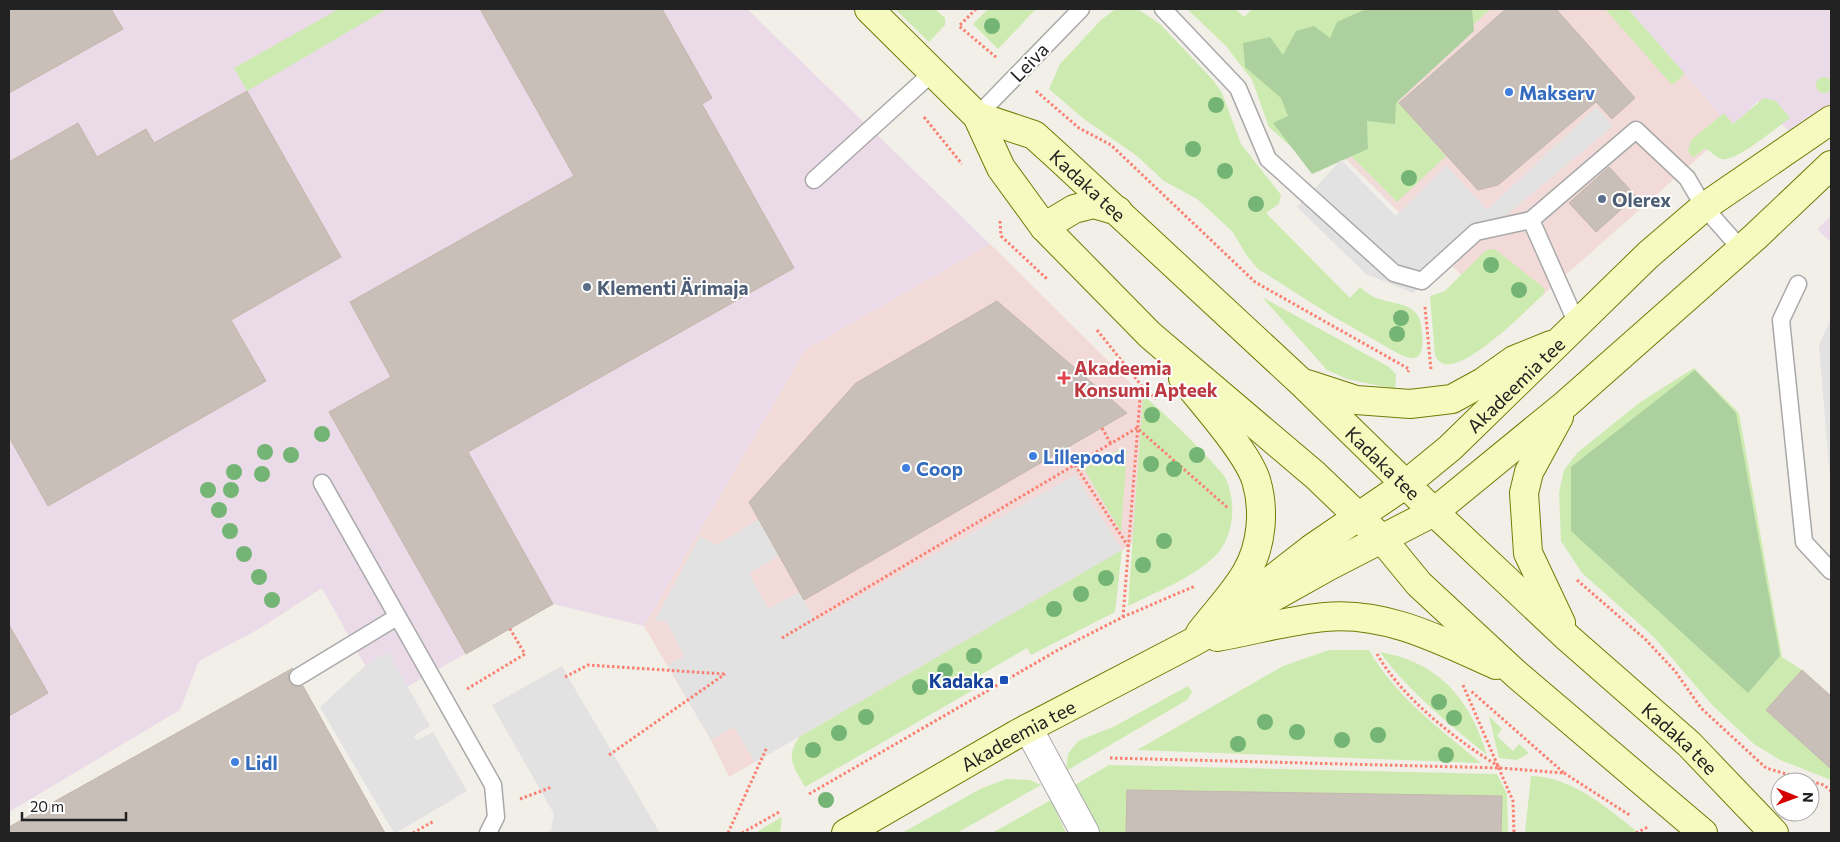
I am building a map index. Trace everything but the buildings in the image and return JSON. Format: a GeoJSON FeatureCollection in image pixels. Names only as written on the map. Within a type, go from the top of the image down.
{"type":"FeatureCollection","features":[{"type":"Feature","properties":{"kind":"main road","name":"Kadaka tee"},"geometry":{"type":"LineString","coordinates":[[869,9],[977,116],[1001,168],[1044,226],[1150,335],[1358,515],[1382,539],[1419,584],[1516,674],[1703,833]]}},
{"type":"Feature","properties":{"kind":"main road","name":"Kadaka tee"},"geometry":{"type":"LineString","coordinates":[[977,116],[1034,135],[1302,383],[1434,512],[1568,638],[1690,744],[1774,833]]}},
{"type":"Feature","properties":{"kind":"main road","name":"Akadeemia tee"},"geometry":{"type":"LineString","coordinates":[[1193,642],[1312,549],[1358,515],[1406,484],[1450,448],[1571,333],[1648,255],[1704,207],[1831,120]]}},
{"type":"Feature","properties":{"kind":"main road","name":"Akadeemia tee"},"geometry":{"type":"LineString","coordinates":[[846,833],[1028,728],[1193,642],[1328,566],[1434,512],[1566,404],[1741,249],[1831,165]]}},
{"type":"Feature","properties":{"kind":"main road"},"geometry":{"type":"LineString","coordinates":[[1044,226],[1074,208],[1094,204],[1118,211]]}},
{"type":"Feature","properties":{"kind":"main road"},"geometry":{"type":"LineString","coordinates":[[1302,383],[1356,400],[1410,404],[1452,399],[1484,382],[1514,360],[1571,333]]}},
{"type":"Feature","properties":{"kind":"main road"},"geometry":{"type":"LineString","coordinates":[[1150,335],[1238,448],[1256,480],[1261,520],[1258,544],[1246,572],[1193,642]]}},
{"type":"Feature","properties":{"kind":"main road"},"geometry":{"type":"LineString","coordinates":[[1566,404],[1529,472],[1524,493],[1528,553],[1568,638]]}},
{"type":"Feature","properties":{"kind":"main road"},"geometry":{"type":"LineString","coordinates":[[1193,642],[1325,617],[1358,617],[1396,624],[1516,674]]}},
{"type":"Feature","properties":{"kind":"street"},"geometry":{"type":"LineString","coordinates":[[1028,728],[1085,833]]}},
{"type":"Feature","properties":{"kind":"lane","name":"Leiva"},"geometry":{"type":"LineString","coordinates":[[977,116],[1082,9]]}},
{"type":"Feature","properties":{"kind":"lane"},"geometry":{"type":"LineString","coordinates":[[1163,9],[1238,88],[1268,159],[1394,273],[1422,281],[1476,232],[1531,220],[1636,130],[1687,178],[1704,207],[1741,249]]}},
{"type":"Feature","properties":{"kind":"lane"},"geometry":{"type":"LineString","coordinates":[[814,180],[932,73]]}},
{"type":"Feature","properties":{"kind":"lane"},"geometry":{"type":"LineString","coordinates":[[1531,220],[1571,333]]}},
{"type":"Feature","properties":{"kind":"lane"},"geometry":{"type":"LineString","coordinates":[[1798,284],[1781,320],[1804,542],[1831,571]]}},
{"type":"Feature","properties":{"kind":"lane"},"geometry":{"type":"LineString","coordinates":[[322,483],[493,785],[496,817],[488,833]]}},
{"type":"Feature","properties":{"kind":"lane"},"geometry":{"type":"LineString","coordinates":[[298,677],[397,617]]}},
{"type":"Feature","properties":{"kind":"path"},"geometry":{"type":"LineString","coordinates":[[976,9],[959,26],[1079,128],[1111,145],[1255,282],[1409,369],[1408,376]]}},
{"type":"Feature","properties":{"kind":"path"},"geometry":{"type":"LineString","coordinates":[[1422,281],[1432,373]]}},
{"type":"Feature","properties":{"kind":"path"},"geometry":{"type":"LineString","coordinates":[[1123,617],[1141,385]]}},
{"type":"Feature","properties":{"kind":"path"},"geometry":{"type":"LineString","coordinates":[[1102,428],[1111,444]]}},
{"type":"Feature","properties":{"kind":"path"},"geometry":{"type":"LineString","coordinates":[[782,638],[1137,428]]}},
{"type":"Feature","properties":{"kind":"path"},"geometry":{"type":"LineString","coordinates":[[1137,428],[1232,512]]}},
{"type":"Feature","properties":{"kind":"path"},"geometry":{"type":"LineString","coordinates":[[1075,464],[1128,547]]}},
{"type":"Feature","properties":{"kind":"path"},"geometry":{"type":"LineString","coordinates":[[1573,574],[1578,581],[1645,639],[1675,671],[1701,708],[1766,768],[1824,785],[1831,791]]}},
{"type":"Feature","properties":{"kind":"path"},"geometry":{"type":"LineString","coordinates":[[809,794],[1004,680],[1123,617],[1193,587],[1199,582]]}},
{"type":"Feature","properties":{"kind":"path"},"geometry":{"type":"LineString","coordinates":[[446,702],[525,654],[510,629]]}},
{"type":"Feature","properties":{"kind":"path"},"geometry":{"type":"LineString","coordinates":[[1376,651],[1386,668],[1440,723],[1464,745],[1500,768]]}},
{"type":"Feature","properties":{"kind":"path"},"geometry":{"type":"LineString","coordinates":[[565,677],[588,665],[725,674],[608,755]]}},
{"type":"Feature","properties":{"kind":"path"},"geometry":{"type":"LineString","coordinates":[[1514,833],[1513,800],[1462,682],[1564,774],[1655,833]]}},
{"type":"Feature","properties":{"kind":"path"},"geometry":{"type":"LineString","coordinates":[[728,833],[767,747]]}},
{"type":"Feature","properties":{"kind":"path"},"geometry":{"type":"LineString","coordinates":[[1110,758],[1500,768],[1564,774]]}},
{"type":"Feature","properties":{"kind":"path"},"geometry":{"type":"LineString","coordinates":[[496,809],[552,787]]}},
{"type":"Feature","properties":{"kind":"path"},"geometry":{"type":"LineString","coordinates":[[742,833],[781,811]]}},
{"type":"Feature","properties":{"kind":"path"},"geometry":{"type":"LineString","coordinates":[[413,833],[434,821]]}},
{"type":"Feature","properties":{"kind":"path"},"geometry":{"type":"LineString","coordinates":[[1636,833],[1648,827]]}},
{"type":"Feature","properties":{"kind":"shaded area"},"geometry":{"type":"Polygon","coordinates":[[[9,9],[747,9],[990,244],[805,350],[644,626],[553,604],[384,700],[322,588],[259,629],[199,661],[180,710],[9,812],[9,9]]]}},
{"type":"Feature","properties":{"kind":"shaded area"},"geometry":{"type":"Polygon","coordinates":[[[1468,9],[1628,9],[1732,128],[1510,324],[1321,134],[1468,9]]]}},
{"type":"Feature","properties":{"kind":"shaded area"},"geometry":{"type":"Polygon","coordinates":[[[1628,9],[1831,9],[1831,104],[1796,138],[1758,101],[1732,128],[1628,9]]]}},
{"type":"Feature","properties":{"kind":"shaded area"},"geometry":{"type":"Polygon","coordinates":[[[1596,107],[1613,126],[1413,293],[1366,274],[1297,207],[1341,160],[1396,216],[1446,165],[1487,210],[1596,107]]]}},
{"type":"Feature","properties":{"kind":"shaded area"},"geometry":{"type":"Polygon","coordinates":[[[1831,216],[1831,242],[1817,229],[1831,216]]]}},
{"type":"Feature","properties":{"kind":"shaded area"},"geometry":{"type":"Polygon","coordinates":[[[990,244],[1175,427],[1164,524],[1105,561],[729,777],[711,740],[644,626],[805,350],[990,244]]]}},
{"type":"Feature","properties":{"kind":"shaded area"},"geometry":{"type":"Polygon","coordinates":[[[1831,319],[1831,490],[1819,345],[1831,319]]]}},
{"type":"Feature","properties":{"kind":"shaded area"},"geometry":{"type":"Polygon","coordinates":[[[1075,475],[1122,550],[755,762],[734,727],[711,740],[668,665],[684,656],[666,621],[655,620],[700,536],[717,545],[759,519],[779,556],[749,573],[768,609],[799,592],[816,621],[1075,475]]]}},
{"type":"Feature","properties":{"kind":"shaded area"},"geometry":{"type":"Polygon","coordinates":[[[388,652],[430,726],[415,735],[414,738],[418,740],[433,732],[467,791],[396,833],[394,833],[320,707],[367,664],[388,652]]]}},
{"type":"Feature","properties":{"kind":"shaded area"},"geometry":{"type":"Polygon","coordinates":[[[562,666],[660,833],[546,833],[551,830],[554,814],[492,705],[562,666]]]}},
{"type":"Feature","properties":{"kind":"green space"},"geometry":{"type":"Polygon","coordinates":[[[339,9],[387,9],[247,91],[234,68],[339,9]]]}},
{"type":"Feature","properties":{"kind":"green space"},"geometry":{"type":"Polygon","coordinates":[[[895,9],[935,9],[945,18],[945,25],[929,42],[895,9]]]}},
{"type":"Feature","properties":{"kind":"green space"},"geometry":{"type":"Polygon","coordinates":[[[988,9],[1036,9],[998,49],[973,24],[988,9]]]}},
{"type":"Feature","properties":{"kind":"green space"},"geometry":{"type":"Polygon","coordinates":[[[1130,9],[1141,11],[1160,24],[1213,80],[1222,93],[1241,144],[1281,195],[1279,204],[1266,213],[1350,298],[1360,287],[1377,298],[1407,306],[1415,312],[1420,319],[1422,333],[1422,346],[1419,355],[1412,358],[1399,354],[1329,314],[1258,269],[1247,256],[1232,231],[1197,199],[1164,181],[1137,156],[1084,119],[1049,89],[1060,64],[1101,20],[1114,10],[1130,9]]]}},
{"type":"Feature","properties":{"kind":"green space"},"geometry":{"type":"Polygon","coordinates":[[[1187,9],[1235,9],[1244,17],[1252,9],[1491,9],[1392,95],[1446,156],[1397,202],[1345,150],[1319,172],[1269,127],[1252,80],[1226,46],[1187,9]]]}},
{"type":"Feature","properties":{"kind":"green space"},"geometry":{"type":"Polygon","coordinates":[[[1366,9],[1472,9],[1474,31],[1396,103],[1395,124],[1367,121],[1368,149],[1312,174],[1273,123],[1288,116],[1281,98],[1245,67],[1243,43],[1270,37],[1283,55],[1296,31],[1314,26],[1330,38],[1337,22],[1366,9]]]}},
{"type":"Feature","properties":{"kind":"green space"},"geometry":{"type":"Polygon","coordinates":[[[1605,9],[1628,9],[1685,74],[1672,85],[1605,9]]]}},
{"type":"Feature","properties":{"kind":"green space"},"geometry":{"type":"Polygon","coordinates":[[[1821,77],[1827,77],[1832,82],[1830,91],[1821,93],[1816,88],[1816,82],[1821,77]]]}},
{"type":"Feature","properties":{"kind":"green space"},"geometry":{"type":"Polygon","coordinates":[[[1764,98],[1776,101],[1790,118],[1737,155],[1722,159],[1705,148],[1693,158],[1688,151],[1691,140],[1724,113],[1733,124],[1764,98]]]}},
{"type":"Feature","properties":{"kind":"green space"},"geometry":{"type":"Polygon","coordinates":[[[1490,249],[1496,250],[1545,289],[1543,295],[1489,343],[1455,363],[1443,364],[1435,355],[1430,296],[1445,291],[1485,251],[1490,249]]]}},
{"type":"Feature","properties":{"kind":"green space"},"geometry":{"type":"Polygon","coordinates":[[[1262,297],[1389,367],[1396,374],[1395,389],[1347,379],[1327,370],[1262,297]]]}},
{"type":"Feature","properties":{"kind":"green space"},"geometry":{"type":"Polygon","coordinates":[[[1694,368],[1739,413],[1782,657],[1802,670],[1766,710],[1831,769],[1831,780],[1820,776],[1820,772],[1811,772],[1780,760],[1754,744],[1713,706],[1653,636],[1582,573],[1561,541],[1559,492],[1564,470],[1577,453],[1639,403],[1694,368]]]}},
{"type":"Feature","properties":{"kind":"green space"},"geometry":{"type":"Polygon","coordinates":[[[1695,370],[1736,413],[1780,656],[1748,693],[1571,531],[1571,467],[1695,370]]]}},
{"type":"Feature","properties":{"kind":"green space"},"geometry":{"type":"Polygon","coordinates":[[[1143,395],[1187,436],[1225,477],[1232,499],[1232,520],[1221,549],[1205,565],[1173,584],[1128,606],[1143,395]]]}},
{"type":"Feature","properties":{"kind":"green space"},"geometry":{"type":"Polygon","coordinates":[[[1124,447],[1127,452],[1121,532],[1084,469],[1124,447]]]}},
{"type":"Feature","properties":{"kind":"green space"},"geometry":{"type":"Polygon","coordinates":[[[1122,550],[1115,612],[1031,655],[1027,648],[977,677],[980,686],[805,787],[795,768],[792,757],[792,751],[799,737],[1122,550]]]}},
{"type":"Feature","properties":{"kind":"green space"},"geometry":{"type":"Polygon","coordinates":[[[1329,650],[1369,650],[1392,683],[1405,697],[1481,763],[1137,750],[1283,666],[1329,650]]]}},
{"type":"Feature","properties":{"kind":"green space"},"geometry":{"type":"Polygon","coordinates":[[[1380,652],[1419,664],[1449,686],[1461,700],[1471,717],[1487,755],[1417,694],[1380,652]]]}},
{"type":"Feature","properties":{"kind":"green space"},"geometry":{"type":"Polygon","coordinates":[[[1188,686],[1192,692],[1187,700],[1066,771],[1068,754],[1078,741],[1115,726],[1188,686]]]}},
{"type":"Feature","properties":{"kind":"green space"},"geometry":{"type":"Polygon","coordinates":[[[1489,716],[1502,729],[1497,736],[1513,751],[1519,744],[1529,753],[1517,760],[1499,758],[1489,716]]]}},
{"type":"Feature","properties":{"kind":"green space"},"geometry":{"type":"Polygon","coordinates":[[[1109,765],[1497,774],[1507,794],[1508,833],[1501,833],[1501,796],[1128,790],[1126,833],[1098,833],[1073,786],[1109,765]]]}},
{"type":"Feature","properties":{"kind":"green space"},"geometry":{"type":"Polygon","coordinates":[[[1531,776],[1561,782],[1575,788],[1602,804],[1639,833],[1525,833],[1531,776]]]}},
{"type":"Feature","properties":{"kind":"green space"},"geometry":{"type":"Polygon","coordinates":[[[1006,779],[1030,780],[1041,785],[957,833],[902,833],[980,789],[1006,779]]]}},
{"type":"Feature","properties":{"kind":"green space"},"geometry":{"type":"Polygon","coordinates":[[[1051,800],[1066,833],[992,833],[1051,800]]]}},
{"type":"Feature","properties":{"kind":"green space"},"geometry":{"type":"Polygon","coordinates":[[[782,817],[780,833],[755,833],[782,817]]]}},
{"type":"Feature","properties":{"kind":"place","name":"Makserv"},"geometry":{"type":"Point","coordinates":[1509,92]}},
{"type":"Feature","properties":{"kind":"place","name":"Olerex"},"geometry":{"type":"Point","coordinates":[1602,199]}},
{"type":"Feature","properties":{"kind":"place","name":"Klementi Ärimaja"},"geometry":{"type":"Point","coordinates":[587,287]}},
{"type":"Feature","properties":{"kind":"place","name":"Akadeemia Konsumi Apteek"},"geometry":{"type":"Point","coordinates":[1064,378]}},
{"type":"Feature","properties":{"kind":"place","name":"Lillepood"},"geometry":{"type":"Point","coordinates":[1033,456]}},
{"type":"Feature","properties":{"kind":"place","name":"Coop"},"geometry":{"type":"Point","coordinates":[906,468]}},
{"type":"Feature","properties":{"kind":"place","name":"Kadaka"},"geometry":{"type":"Point","coordinates":[1004,680]}},
{"type":"Feature","properties":{"kind":"place","name":"Lidl"},"geometry":{"type":"Point","coordinates":[235,762]}}]}
